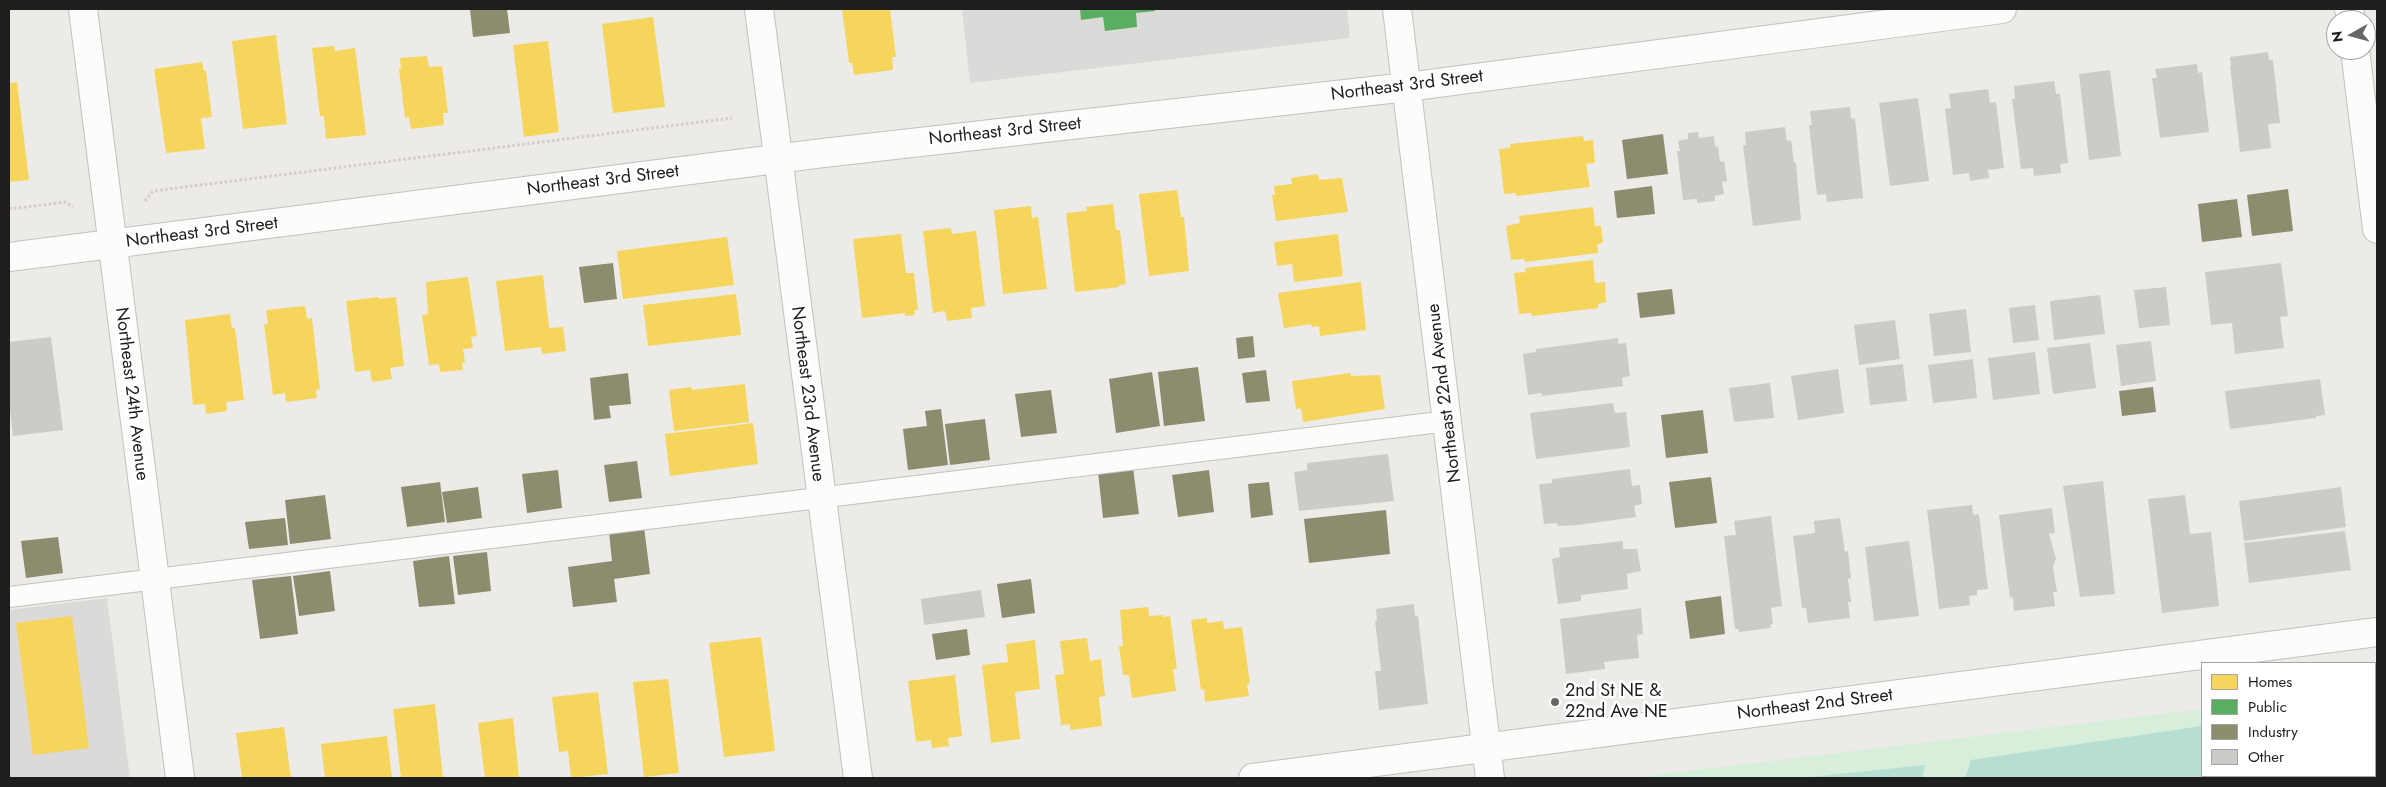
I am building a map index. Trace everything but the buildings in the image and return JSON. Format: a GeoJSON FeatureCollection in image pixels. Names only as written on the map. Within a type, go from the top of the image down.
{"type":"FeatureCollection","features":[{"type":"Feature","properties":{"kind":"street","name":"Northeast 24th Avenue"},"geometry":{"type":"LineString","coordinates":[[83,9],[180,778]]}},
{"type":"Feature","properties":{"kind":"street","name":"Northeast 23rd Avenue"},"geometry":{"type":"LineString","coordinates":[[759,9],[820,498],[858,778]]}},
{"type":"Feature","properties":{"kind":"street","name":"Northeast 22nd Avenue"},"geometry":{"type":"LineString","coordinates":[[1397,9],[1490,778]]}},
{"type":"Feature","properties":{"kind":"street","name":"Northeast 3rd Street"},"geometry":{"type":"LineString","coordinates":[[9,257],[777,158],[1407,87],[2002,9]]}},
{"type":"Feature","properties":{"kind":"street"},"geometry":{"type":"LineString","coordinates":[[2356,60],[2377,229]]}},
{"type":"Feature","properties":{"kind":"street","name":"Northeast 2nd Street"},"geometry":{"type":"LineString","coordinates":[[1253,778],[2377,632]]}},
{"type":"Feature","properties":{"kind":"lane"},"geometry":{"type":"LineString","coordinates":[[9,597],[1448,421]]}},
{"type":"Feature","properties":{"kind":"path"},"geometry":{"type":"LineString","coordinates":[[145,201],[153,191],[732,118]]}},
{"type":"Feature","properties":{"kind":"path"},"geometry":{"type":"LineString","coordinates":[[9,209],[66,202],[78,210]]}},
{"type":"Feature","properties":{"kind":"shaded area"},"geometry":{"type":"Polygon","coordinates":[[[962,9],[1347,9],[1350,38],[970,83],[962,9]]]}},
{"type":"Feature","properties":{"kind":"shaded area"},"geometry":{"type":"Polygon","coordinates":[[[107,598],[130,778],[9,778],[9,610],[107,598]]]}},
{"type":"Feature","properties":{"kind":"green space"},"geometry":{"type":"Polygon","coordinates":[[[2377,688],[2377,778],[1630,778],[2201,709],[2201,777],[2376,777],[2377,688]]]}},
{"type":"Feature","properties":{"kind":"green space"},"geometry":{"type":"Polygon","coordinates":[[[2201,726],[2201,777],[2287,778],[1965,778],[1971,760],[2201,726]]]}},
{"type":"Feature","properties":{"kind":"green space"},"geometry":{"type":"Polygon","coordinates":[[[1925,765],[1922,778],[1801,778],[1925,765]]]}},
{"type":"Feature","properties":{"kind":"place","name":"2nd St NE & 22nd Ave NE"},"geometry":{"type":"Point","coordinates":[1555,702]}}]}
